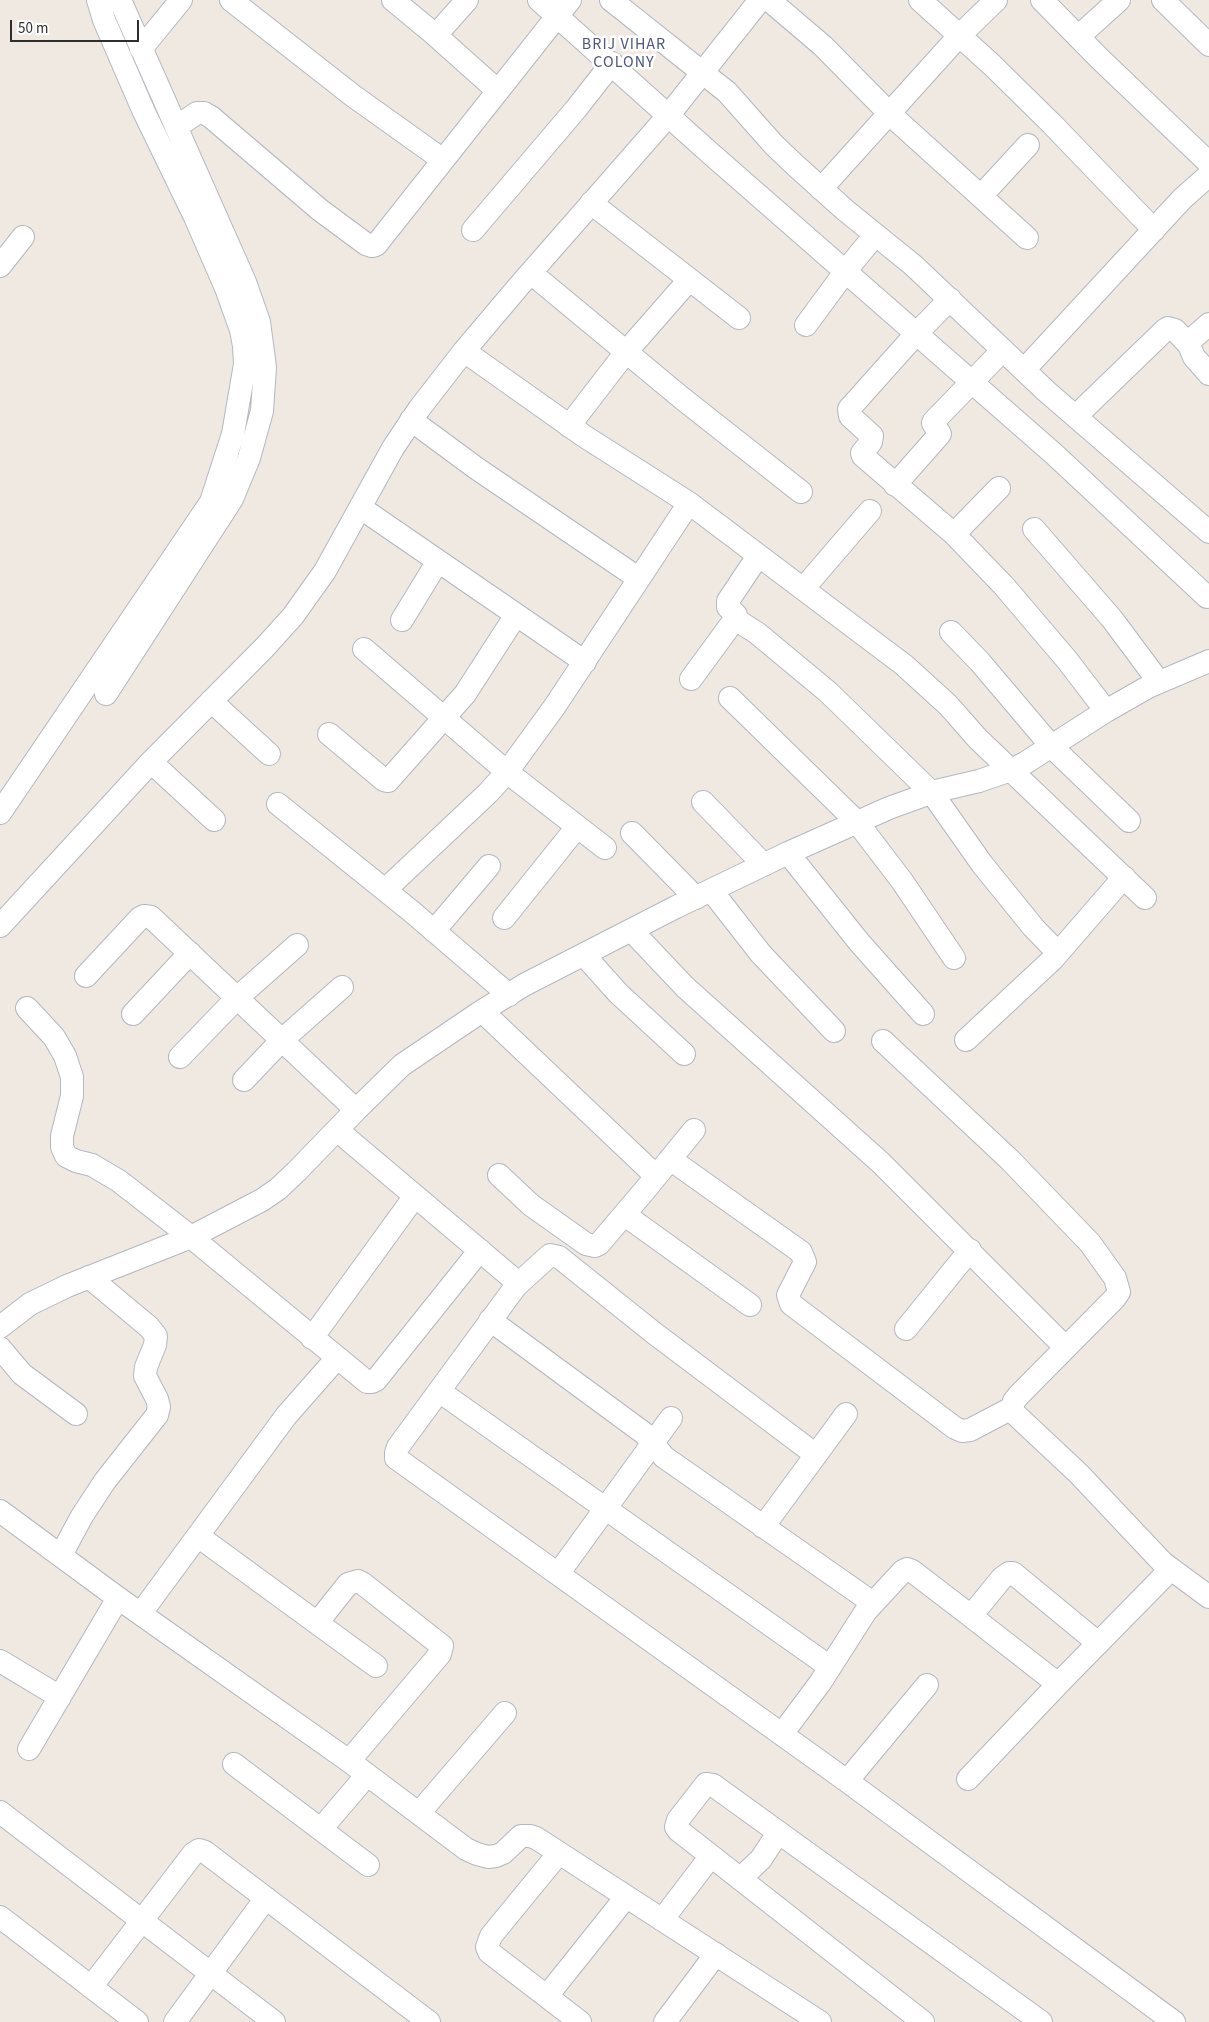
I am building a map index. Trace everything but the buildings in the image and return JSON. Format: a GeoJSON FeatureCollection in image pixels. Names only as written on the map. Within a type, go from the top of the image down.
{"type":"FeatureCollection","features":[{"type":"Feature","properties":{"kind":"street"},"geometry":{"type":"LineString","coordinates":[[0,813],[211,502],[233,434],[244,374],[244,346],[236,312],[195,218],[144,112],[104,20],[98,0]]}},
{"type":"Feature","properties":{"kind":"street"},"geometry":{"type":"LineString","coordinates":[[106,694],[232,499],[249,458],[262,411],[264,368],[259,322],[245,282],[120,0]]}},
{"type":"Feature","properties":{"kind":"street"},"geometry":{"type":"LineString","coordinates":[[142,49],[181,0]]}},
{"type":"Feature","properties":{"kind":"street"},"geometry":{"type":"LineString","coordinates":[[231,0],[360,101],[443,160]]}},
{"type":"Feature","properties":{"kind":"street"},"geometry":{"type":"LineString","coordinates":[[393,0],[498,91]]}},
{"type":"Feature","properties":{"kind":"street"},"geometry":{"type":"LineString","coordinates":[[436,36],[467,0]]}},
{"type":"Feature","properties":{"kind":"street"},"geometry":{"type":"LineString","coordinates":[[539,0],[563,7],[612,63],[668,116],[1054,454],[1208,598]]}},
{"type":"Feature","properties":{"kind":"street"},"geometry":{"type":"LineString","coordinates":[[611,0],[727,92],[778,149],[821,189],[913,265],[1024,370],[1076,416],[1205,521]]}},
{"type":"Feature","properties":{"kind":"street"},"geometry":{"type":"LineString","coordinates":[[0,926],[151,762],[265,647],[293,616],[325,570],[361,508],[380,470],[411,420],[464,351],[668,116],[760,0]]}},
{"type":"Feature","properties":{"kind":"street"},"geometry":{"type":"LineString","coordinates":[[769,0],[823,46],[890,113],[1027,238]]}},
{"type":"Feature","properties":{"kind":"street"},"geometry":{"type":"LineString","coordinates":[[920,0],[1052,124],[1154,230]]}},
{"type":"Feature","properties":{"kind":"street"},"geometry":{"type":"LineString","coordinates":[[821,189],[960,36],[996,0]]}},
{"type":"Feature","properties":{"kind":"street"},"geometry":{"type":"LineString","coordinates":[[1042,0],[1209,163]]}},
{"type":"Feature","properties":{"kind":"street"},"geometry":{"type":"LineString","coordinates":[[1078,37],[1119,0]]}},
{"type":"Feature","properties":{"kind":"street"},"geometry":{"type":"LineString","coordinates":[[1164,0],[1209,45]]}},
{"type":"Feature","properties":{"kind":"street"},"geometry":{"type":"LineString","coordinates":[[176,128],[197,113],[204,113],[320,210],[366,244],[372,246],[381,242],[563,7]]}},
{"type":"Feature","properties":{"kind":"street"},"geometry":{"type":"LineString","coordinates":[[473,230],[576,109],[612,63]]}},
{"type":"Feature","properties":{"kind":"street"},"geometry":{"type":"LineString","coordinates":[[981,196],[1028,145]]}},
{"type":"Feature","properties":{"kind":"street"},"geometry":{"type":"LineString","coordinates":[[1024,370],[1154,230],[1209,175]]}},
{"type":"Feature","properties":{"kind":"street"},"geometry":{"type":"LineString","coordinates":[[591,203],[739,318]]}},
{"type":"Feature","properties":{"kind":"street"},"geometry":{"type":"LineString","coordinates":[[806,325],[875,235]]}},
{"type":"Feature","properties":{"kind":"street"},"geometry":{"type":"LineString","coordinates":[[0,266],[23,236]]}},
{"type":"Feature","properties":{"kind":"street"},"geometry":{"type":"LineString","coordinates":[[530,273],[801,492]]}},
{"type":"Feature","properties":{"kind":"street"},"geometry":{"type":"LineString","coordinates":[[569,426],[626,352],[689,280]]}},
{"type":"Feature","properties":{"kind":"street"},"geometry":{"type":"LineString","coordinates":[[950,299],[851,406],[848,412],[850,416],[872,436],[872,439],[862,453],[864,458],[954,534],[1024,609],[1106,711]]}},
{"type":"Feature","properties":{"kind":"street"},"geometry":{"type":"LineString","coordinates":[[1189,345],[1192,339],[1209,324]]}},
{"type":"Feature","properties":{"kind":"street"},"geometry":{"type":"LineString","coordinates":[[1076,416],[1168,328],[1175,330],[1189,345],[1194,357],[1209,374]]}},
{"type":"Feature","properties":{"kind":"street"},"geometry":{"type":"LineString","coordinates":[[895,485],[940,434],[933,423],[934,421],[1003,350]]}},
{"type":"Feature","properties":{"kind":"street"},"geometry":{"type":"LineString","coordinates":[[464,351],[569,426],[689,503],[904,665],[948,705],[978,739],[1145,898]]}},
{"type":"Feature","properties":{"kind":"street"},"geometry":{"type":"LineString","coordinates":[[411,420],[483,473],[638,578]]}},
{"type":"Feature","properties":{"kind":"street"},"geometry":{"type":"LineString","coordinates":[[954,534],[999,488]]}},
{"type":"Feature","properties":{"kind":"street"},"geometry":{"type":"LineString","coordinates":[[385,890],[482,799],[507,772],[585,662],[638,578],[689,503]]}},
{"type":"Feature","properties":{"kind":"street"},"geometry":{"type":"LineString","coordinates":[[361,508],[585,662]]}},
{"type":"Feature","properties":{"kind":"street"},"geometry":{"type":"LineString","coordinates":[[803,589],[870,511]]}},
{"type":"Feature","properties":{"kind":"street"},"geometry":{"type":"LineString","coordinates":[[1034,529],[1112,619],[1158,682]]}},
{"type":"Feature","properties":{"kind":"street"},"geometry":{"type":"LineString","coordinates":[[691,680],[735,619],[736,615],[728,607],[728,600],[758,556]]}},
{"type":"Feature","properties":{"kind":"street"},"geometry":{"type":"LineString","coordinates":[[402,620],[438,561]]}},
{"type":"Feature","properties":{"kind":"street"},"geometry":{"type":"LineString","coordinates":[[329,734],[384,780],[388,781],[465,694],[516,615]]}},
{"type":"Feature","properties":{"kind":"street"},"geometry":{"type":"LineString","coordinates":[[735,619],[757,633],[828,692],[932,793],[982,864],[1033,927],[1058,954]]}},
{"type":"Feature","properties":{"kind":"street"},"geometry":{"type":"LineString","coordinates":[[951,632],[980,662],[1052,747],[1129,821]]}},
{"type":"Feature","properties":{"kind":"street"},"geometry":{"type":"LineString","coordinates":[[364,649],[507,772],[605,848]]}},
{"type":"Feature","properties":{"kind":"street"},"geometry":{"type":"LineString","coordinates":[[0,1327],[30,1304],[90,1277],[191,1237],[262,1200],[278,1189],[402,1065],[524,985],[788,853],[889,808],[932,793],[979,781],[1011,770],[1052,747],[1106,711],[1158,682],[1206,667]]}},
{"type":"Feature","properties":{"kind":"street"},"geometry":{"type":"LineString","coordinates":[[730,698],[858,822],[954,958]]}},
{"type":"Feature","properties":{"kind":"street"},"geometry":{"type":"LineString","coordinates":[[211,700],[269,754]]}},
{"type":"Feature","properties":{"kind":"street"},"geometry":{"type":"LineString","coordinates":[[151,762],[214,820]]}},
{"type":"Feature","properties":{"kind":"street"},"geometry":{"type":"LineString","coordinates":[[703,802],[764,865]]}},
{"type":"Feature","properties":{"kind":"street"},"geometry":{"type":"LineString","coordinates":[[278,804],[385,890],[509,995]]}},
{"type":"Feature","properties":{"kind":"street"},"geometry":{"type":"LineString","coordinates":[[504,918],[577,827]]}},
{"type":"Feature","properties":{"kind":"street"},"geometry":{"type":"LineString","coordinates":[[632,833],[704,894],[834,1031]]}},
{"type":"Feature","properties":{"kind":"street"},"geometry":{"type":"LineString","coordinates":[[788,853],[859,942],[922,1014]]}},
{"type":"Feature","properties":{"kind":"street"},"geometry":{"type":"LineString","coordinates":[[434,931],[488,866]]}},
{"type":"Feature","properties":{"kind":"street"},"geometry":{"type":"LineString","coordinates":[[966,1040],[1058,954],[1124,877]]}},
{"type":"Feature","properties":{"kind":"street"},"geometry":{"type":"LineString","coordinates":[[86,976],[140,918],[144,916],[151,917],[356,1110]]}},
{"type":"Feature","properties":{"kind":"street"},"geometry":{"type":"LineString","coordinates":[[632,931],[685,987],[881,1163],[1065,1347]]}},
{"type":"Feature","properties":{"kind":"street"},"geometry":{"type":"LineString","coordinates":[[180,1057],[237,998],[297,945]]}},
{"type":"Feature","properties":{"kind":"street"},"geometry":{"type":"LineString","coordinates":[[133,1014],[190,953]]}},
{"type":"Feature","properties":{"kind":"street"},"geometry":{"type":"LineString","coordinates":[[584,955],[623,998],[684,1054]]}},
{"type":"Feature","properties":{"kind":"street"},"geometry":{"type":"LineString","coordinates":[[244,1080],[282,1040],[342,987]]}},
{"type":"Feature","properties":{"kind":"street"},"geometry":{"type":"LineString","coordinates":[[27,1008],[54,1037],[65,1056],[72,1077],[72,1096],[62,1136],[62,1147],[66,1156],[107,1172],[191,1237],[366,1382],[372,1382],[480,1250]]}},
{"type":"Feature","properties":{"kind":"street"},"geometry":{"type":"LineString","coordinates":[[482,1011],[663,1168],[801,1252],[805,1262],[788,1295],[788,1300],[791,1304],[955,1428],[962,1431],[970,1430],[1012,1408],[1019,1396],[1115,1298],[1118,1292],[1115,1278],[1090,1243],[1010,1160],[883,1041]]}},
{"type":"Feature","properties":{"kind":"street"},"geometry":{"type":"LineString","coordinates":[[337,1130],[514,1278],[516,1286]]}},
{"type":"Feature","properties":{"kind":"street"},"geometry":{"type":"LineString","coordinates":[[499,1175],[531,1205],[591,1246],[599,1244],[625,1215],[694,1130]]}},
{"type":"Feature","properties":{"kind":"street"},"geometry":{"type":"LineString","coordinates":[[312,1338],[415,1196]]}},
{"type":"Feature","properties":{"kind":"street"},"geometry":{"type":"LineString","coordinates":[[625,1215],[750,1305]]}},
{"type":"Feature","properties":{"kind":"street"},"geometry":{"type":"LineString","coordinates":[[906,1329],[970,1250]]}},
{"type":"Feature","properties":{"kind":"street"},"geometry":{"type":"LineString","coordinates":[[816,1455],[654,1333],[559,1257],[550,1255],[516,1286],[490,1320],[398,1447],[396,1458],[847,1780],[1174,2022]]}},
{"type":"Feature","properties":{"kind":"street"},"geometry":{"type":"LineString","coordinates":[[61,1554],[82,1516],[157,1414],[159,1406],[145,1376],[156,1336],[149,1327],[90,1277]]}},
{"type":"Feature","properties":{"kind":"street"},"geometry":{"type":"LineString","coordinates":[[490,1320],[645,1434],[664,1457],[873,1603]]}},
{"type":"Feature","properties":{"kind":"street"},"geometry":{"type":"LineString","coordinates":[[0,1348],[22,1374],[76,1414]]}},
{"type":"Feature","properties":{"kind":"street"},"geometry":{"type":"LineString","coordinates":[[141,1613],[286,1416],[337,1358]]}},
{"type":"Feature","properties":{"kind":"street"},"geometry":{"type":"LineString","coordinates":[[439,1391],[830,1667]]}},
{"type":"Feature","properties":{"kind":"street"},"geometry":{"type":"LineString","coordinates":[[1012,1408],[1015,1414],[1080,1474],[1163,1563],[1209,1598]]}},
{"type":"Feature","properties":{"kind":"street"},"geometry":{"type":"LineString","coordinates":[[763,1527],[846,1414]]}},
{"type":"Feature","properties":{"kind":"street"},"geometry":{"type":"LineString","coordinates":[[558,1574],[671,1418]]}},
{"type":"Feature","properties":{"kind":"street"},"geometry":{"type":"LineString","coordinates":[[0,1510],[118,1598],[349,1761],[466,1848],[488,1857],[496,1856],[522,1836],[530,1836],[716,1954],[809,2019]]}},
{"type":"Feature","properties":{"kind":"street"},"geometry":{"type":"LineString","coordinates":[[198,1536],[376,1666]]}},
{"type":"Feature","properties":{"kind":"street"},"geometry":{"type":"LineString","coordinates":[[782,1734],[873,1603],[907,1569],[1058,1684]]}},
{"type":"Feature","properties":{"kind":"street"},"geometry":{"type":"LineString","coordinates":[[968,1779],[1171,1569]]}},
{"type":"Feature","properties":{"kind":"street"},"geometry":{"type":"LineString","coordinates":[[971,1616],[1002,1578],[1008,1573],[1013,1573],[1098,1643]]}},
{"type":"Feature","properties":{"kind":"street"},"geometry":{"type":"LineString","coordinates":[[317,1623],[348,1584],[358,1582],[362,1583],[442,1646],[440,1654],[349,1761]]}},
{"type":"Feature","properties":{"kind":"street"},"geometry":{"type":"LineString","coordinates":[[30,1748],[118,1598]]}},
{"type":"Feature","properties":{"kind":"street"},"geometry":{"type":"LineString","coordinates":[[0,1661],[60,1697]]}},
{"type":"Feature","properties":{"kind":"street"},"geometry":{"type":"LineString","coordinates":[[847,1780],[927,1685]]}},
{"type":"Feature","properties":{"kind":"street"},"geometry":{"type":"LineString","coordinates":[[418,1813],[505,1713]]}},
{"type":"Feature","properties":{"kind":"street"},"geometry":{"type":"LineString","coordinates":[[234,1764],[368,1865]]}},
{"type":"Feature","properties":{"kind":"street"},"geometry":{"type":"LineString","coordinates":[[321,1829],[368,1775]]}},
{"type":"Feature","properties":{"kind":"street"},"geometry":{"type":"LineString","coordinates":[[923,2022],[676,1827],[678,1820],[706,1784],[713,1785],[1041,2022]]}},
{"type":"Feature","properties":{"kind":"street"},"geometry":{"type":"LineString","coordinates":[[0,1812],[274,2022]]}},
{"type":"Feature","properties":{"kind":"street"},"geometry":{"type":"LineString","coordinates":[[740,1879],[762,1860],[778,1833]]}},
{"type":"Feature","properties":{"kind":"street"},"geometry":{"type":"LineString","coordinates":[[91,1987],[193,1854],[199,1850],[205,1852],[429,2022]]}},
{"type":"Feature","properties":{"kind":"street"},"geometry":{"type":"LineString","coordinates":[[559,1853],[491,1936],[487,1947],[489,1952],[580,2022]]}},
{"type":"Feature","properties":{"kind":"street"},"geometry":{"type":"LineString","coordinates":[[662,1920],[711,1856]]}},
{"type":"Feature","properties":{"kind":"street"},"geometry":{"type":"LineString","coordinates":[[547,1996],[626,1897]]}},
{"type":"Feature","properties":{"kind":"street"},"geometry":{"type":"LineString","coordinates":[[175,2022],[266,1898]]}},
{"type":"Feature","properties":{"kind":"street"},"geometry":{"type":"LineString","coordinates":[[0,1918],[137,2022]]}},
{"type":"Feature","properties":{"kind":"street"},"geometry":{"type":"LineString","coordinates":[[665,2022],[716,1954]]}},
{"type":"Feature","properties":{"kind":"district","name":"BRIJ VIHAR COLONY"},"geometry":{"type":"Point","coordinates":[624,54]}}]}
